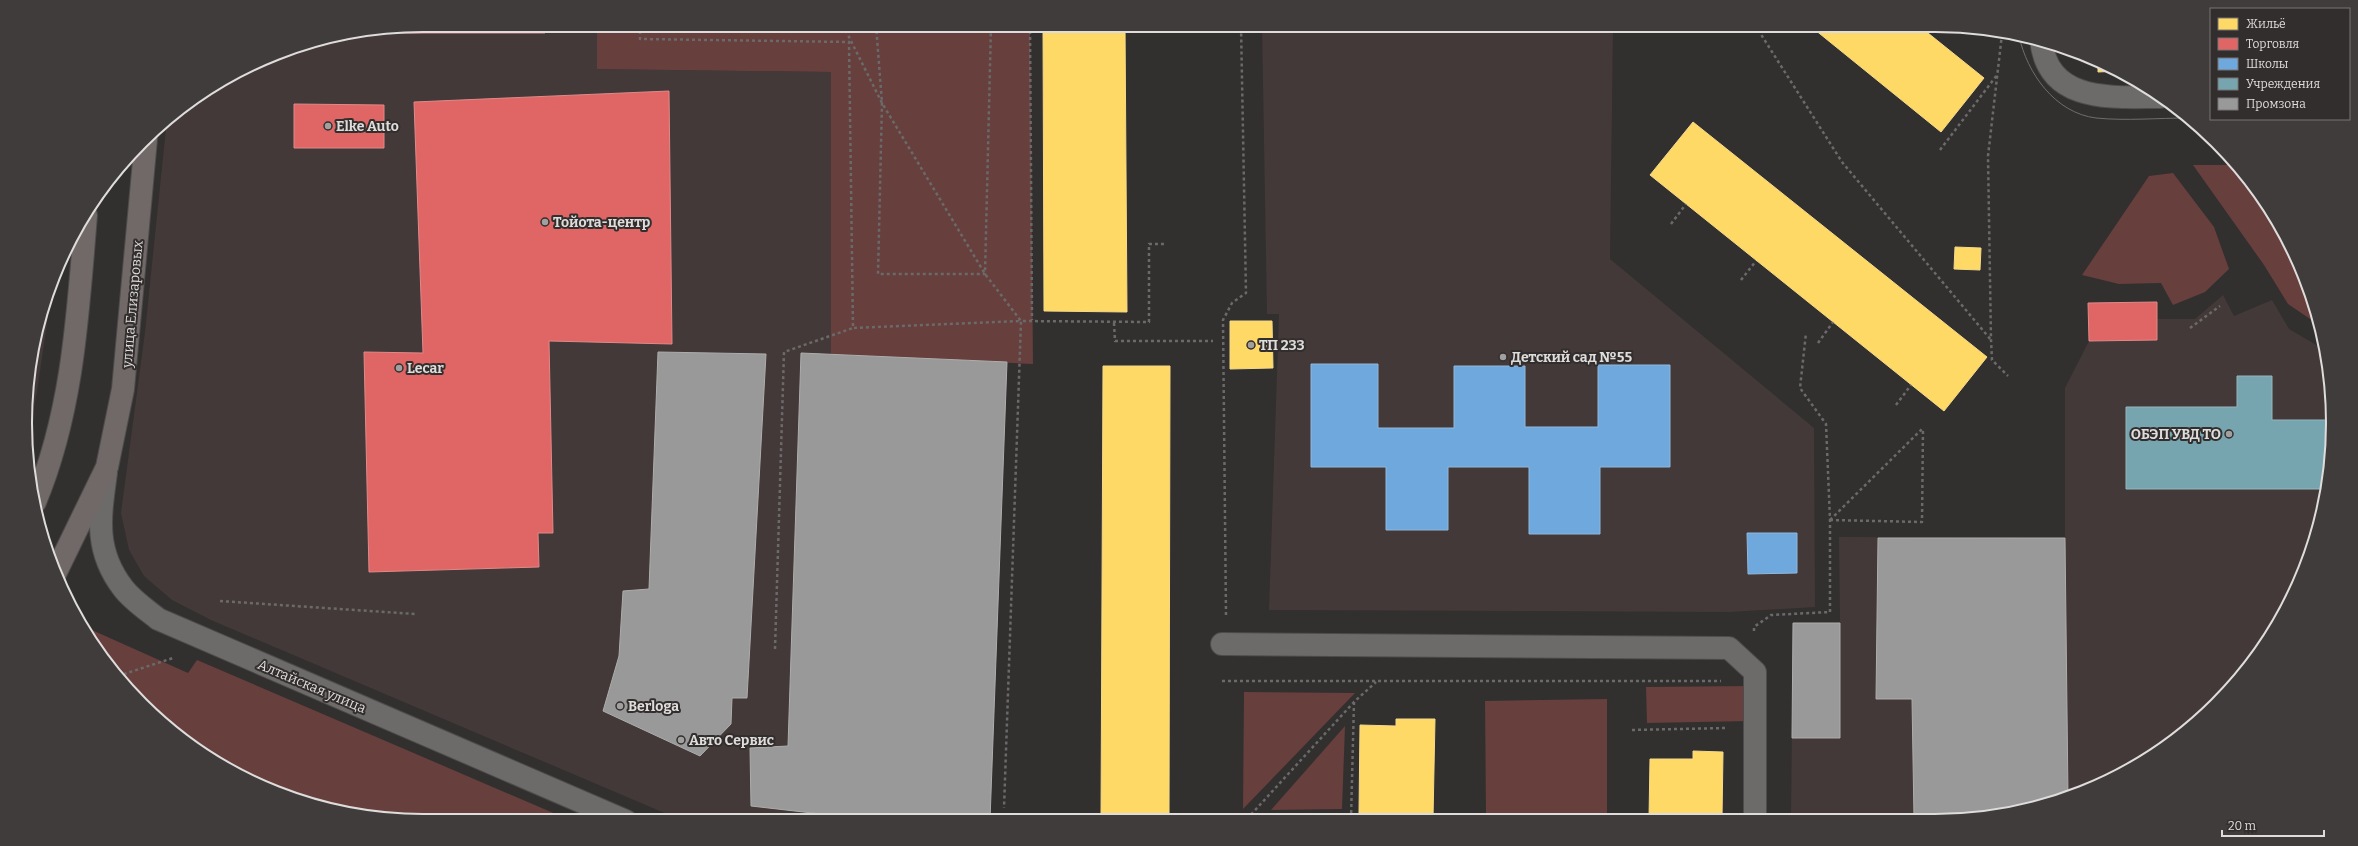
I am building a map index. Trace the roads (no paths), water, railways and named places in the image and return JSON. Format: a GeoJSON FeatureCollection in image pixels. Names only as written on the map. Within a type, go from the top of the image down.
{"type":"FeatureCollection","features":[{"type":"Feature","properties":{"kind":"main road","name":"улица Елизаровых"},"geometry":{"type":"LineString","coordinates":[[59,565],[107,467],[123,389],[130,328],[145,149]]}},
{"type":"Feature","properties":{"kind":"main road"},"geometry":{"type":"LineString","coordinates":[[39,493],[50,467],[68,394],[76,327],[85,225]]}},
{"type":"Feature","properties":{"kind":"street"},"geometry":{"type":"LineString","coordinates":[[2043,47],[2048,66],[2062,81],[2076,91],[2094,96],[2150,97]]}},
{"type":"Feature","properties":{"kind":"street","name":"Алтайская улица"},"geometry":{"type":"LineString","coordinates":[[107,467],[100,522],[106,559],[124,589],[158,619],[610,814]]}},
{"type":"Feature","properties":{"kind":"street"},"geometry":{"type":"LineString","coordinates":[[1222,644],[1729,648],[1755,676],[1755,814]]}},
{"type":"Feature","properties":{"kind":"tram line"},"geometry":{"type":"LineString","coordinates":[[2021,42],[2029,64],[2045,89],[2056,100],[2081,115],[2107,119],[2179,118]]}},
{"type":"Feature","properties":{"kind":"place","name":"Elke Auto"},"geometry":{"type":"Point","coordinates":[328,126]}},
{"type":"Feature","properties":{"kind":"place","name":"Тойота-центр"},"geometry":{"type":"Point","coordinates":[545,222]}},
{"type":"Feature","properties":{"kind":"place","name":"ТП 233"},"geometry":{"type":"Point","coordinates":[1251,345]}},
{"type":"Feature","properties":{"kind":"place","name":"Детский сад №55"},"geometry":{"type":"Point","coordinates":[1503,357]}},
{"type":"Feature","properties":{"kind":"place","name":"Lecar"},"geometry":{"type":"Point","coordinates":[399,368]}},
{"type":"Feature","properties":{"kind":"place","name":"ОБЭП УВД ТО"},"geometry":{"type":"Point","coordinates":[2229,434]}},
{"type":"Feature","properties":{"kind":"place","name":"Berloga"},"geometry":{"type":"Point","coordinates":[620,706]}},
{"type":"Feature","properties":{"kind":"place","name":"Авто Сервис"},"geometry":{"type":"Point","coordinates":[681,740]}}]}
